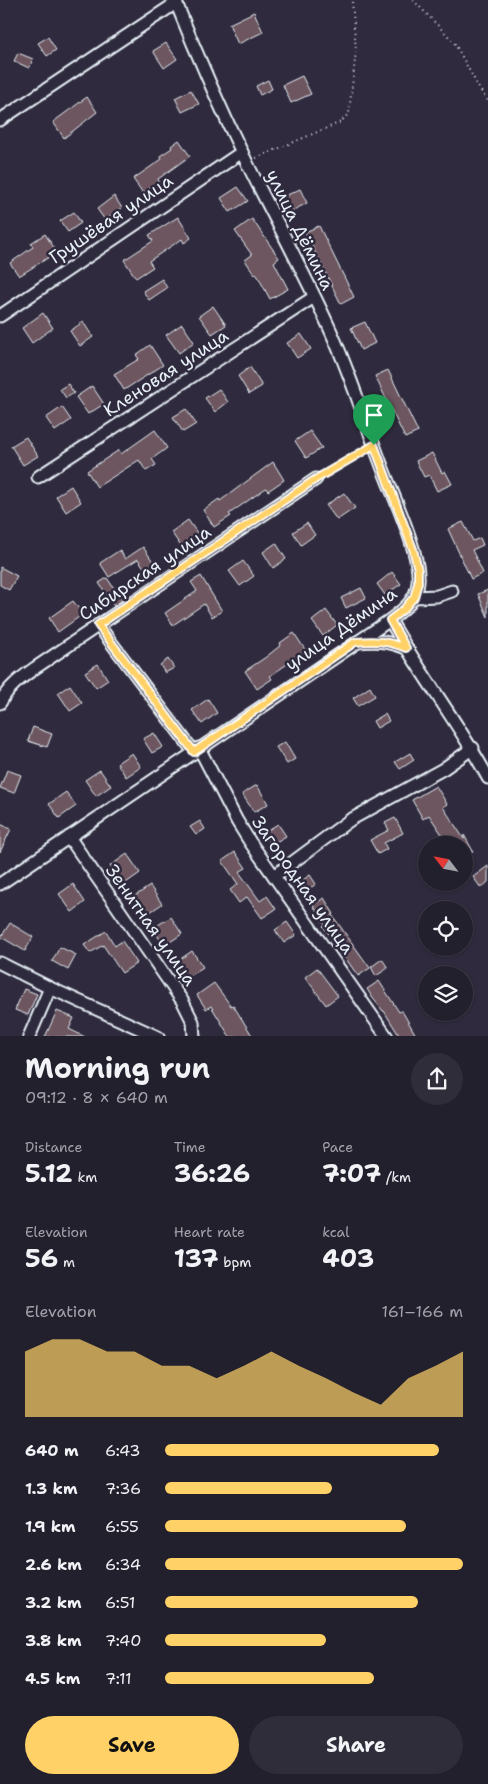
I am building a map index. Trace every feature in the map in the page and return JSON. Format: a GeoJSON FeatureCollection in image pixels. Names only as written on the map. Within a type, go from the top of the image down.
{"type":"FeatureCollection","features":[{"type":"Feature","properties":{"kind":"street","name":"улица Дёмина"},"geometry":{"type":"LineString","coordinates":[[0,884],[390,620],[404,609],[414,597],[418,583],[418,570],[413,549],[352,380],[332,333],[244,157],[175,2]]}},
{"type":"Feature","properties":{"kind":"street"},"geometry":{"type":"LineString","coordinates":[[0,120],[175,2]]}},
{"type":"Feature","properties":{"kind":"street","name":"Грушёвая улица"},"geometry":{"type":"LineString","coordinates":[[0,316],[244,157]]}},
{"type":"Feature","properties":{"kind":"street","name":"Кленовая улица"},"geometry":{"type":"LineString","coordinates":[[38,477],[314,297]]}},
{"type":"Feature","properties":{"kind":"street","name":"Сибирская улица"},"geometry":{"type":"LineString","coordinates":[[0,702],[16,682],[316,479]]}},
{"type":"Feature","properties":{"kind":"street"},"geometry":{"type":"LineString","coordinates":[[414,597],[437,596],[452,591]]}},
{"type":"Feature","properties":{"kind":"street"},"geometry":{"type":"LineString","coordinates":[[390,620],[406,648],[473,748],[488,778]]}},
{"type":"Feature","properties":{"kind":"street","name":"Загородная улица"},"geometry":{"type":"LineString","coordinates":[[98,625],[196,750],[237,821],[387,1036]]}},
{"type":"Feature","properties":{"kind":"street"},"geometry":{"type":"LineString","coordinates":[[355,642],[377,640],[391,642],[406,648]]}},
{"type":"Feature","properties":{"kind":"street"},"geometry":{"type":"LineString","coordinates":[[274,876],[350,820],[443,769],[473,748]]}},
{"type":"Feature","properties":{"kind":"street","name":"Зенитная улица"},"geometry":{"type":"LineString","coordinates":[[69,837],[183,1002],[193,1022],[194,1036]]}},
{"type":"Feature","properties":{"kind":"street"},"geometry":{"type":"LineString","coordinates":[[0,963],[50,988],[158,1036]]}},
{"type":"Feature","properties":{"kind":"street"},"geometry":{"type":"LineString","coordinates":[[29,1036],[50,988]]}},
{"type":"Feature","properties":{"kind":"path"},"geometry":{"type":"LineString","coordinates":[[244,157],[341,122],[349,113],[356,51],[352,0]]}},
{"type":"Feature","properties":{"kind":"path"},"geometry":{"type":"LineString","coordinates":[[412,0],[454,42],[488,101]]}},
{"type":"Feature","properties":{"kind":"path"},"geometry":{"type":"LineString","coordinates":[[316,479],[374,445]]}},
{"type":"Feature","properties":{"kind":"building"},"geometry":{"type":"Polygon","coordinates":[[[254,12],[263,32],[238,44],[229,24],[254,12]]]}},
{"type":"Feature","properties":{"kind":"building"},"geometry":{"type":"Polygon","coordinates":[[[48,37],[56,50],[47,56],[38,43],[48,37]]]}},
{"type":"Feature","properties":{"kind":"building"},"geometry":{"type":"Polygon","coordinates":[[[166,43],[177,59],[164,68],[153,51],[166,43]]]}},
{"type":"Feature","properties":{"kind":"building"},"geometry":{"type":"Polygon","coordinates":[[[18,53],[33,59],[29,68],[14,61],[18,53]]]}},
{"type":"Feature","properties":{"kind":"building"},"geometry":{"type":"Polygon","coordinates":[[[302,76],[311,94],[291,103],[283,85],[302,76]]]}},
{"type":"Feature","properties":{"kind":"building"},"geometry":{"type":"Polygon","coordinates":[[[268,80],[272,89],[260,95],[256,86],[268,80]]]}},
{"type":"Feature","properties":{"kind":"building"},"geometry":{"type":"Polygon","coordinates":[[[191,90],[199,104],[182,112],[175,98],[191,90]]]}},
{"type":"Feature","properties":{"kind":"building"},"geometry":{"type":"Polygon","coordinates":[[[87,97],[97,112],[64,138],[53,122],[87,97]]]}},
{"type":"Feature","properties":{"kind":"building"},"geometry":{"type":"Polygon","coordinates":[[[179,140],[190,156],[158,179],[159,182],[143,193],[133,179],[162,159],[160,156],[172,148],[171,146],[179,140]]]}},
{"type":"Feature","properties":{"kind":"building"},"geometry":{"type":"Polygon","coordinates":[[[238,187],[248,201],[230,212],[221,198],[238,187]]]}},
{"type":"Feature","properties":{"kind":"building"},"geometry":{"type":"Polygon","coordinates":[[[300,189],[307,203],[290,212],[283,197],[300,189]]]}},
{"type":"Feature","properties":{"kind":"building"},"geometry":{"type":"Polygon","coordinates":[[[114,196],[122,208],[105,220],[97,209],[114,196]]]}},
{"type":"Feature","properties":{"kind":"building"},"geometry":{"type":"Polygon","coordinates":[[[74,212],[81,223],[68,232],[60,221],[74,212]]]}},
{"type":"Feature","properties":{"kind":"building"},"geometry":{"type":"Polygon","coordinates":[[[178,217],[191,238],[184,243],[182,239],[149,261],[153,267],[136,278],[124,260],[153,241],[149,235],[178,217]]]}},
{"type":"Feature","properties":{"kind":"building"},"geometry":{"type":"Polygon","coordinates":[[[252,219],[279,258],[274,262],[288,289],[270,299],[256,273],[255,275],[245,260],[252,255],[235,231],[252,219]]]}},
{"type":"Feature","properties":{"kind":"building"},"geometry":{"type":"Polygon","coordinates":[[[319,226],[354,297],[341,304],[305,232],[319,226]]]}},
{"type":"Feature","properties":{"kind":"building"},"geometry":{"type":"Polygon","coordinates":[[[45,234],[57,252],[19,276],[10,263],[33,247],[31,243],[45,234]]]}},
{"type":"Feature","properties":{"kind":"building"},"geometry":{"type":"Polygon","coordinates":[[[162,279],[167,288],[149,300],[143,291],[162,279]]]}},
{"type":"Feature","properties":{"kind":"building"},"geometry":{"type":"Polygon","coordinates":[[[213,306],[226,325],[212,334],[199,316],[213,306]]]}},
{"type":"Feature","properties":{"kind":"building"},"geometry":{"type":"Polygon","coordinates":[[[43,313],[53,328],[32,343],[22,328],[43,313]]]}},
{"type":"Feature","properties":{"kind":"building"},"geometry":{"type":"Polygon","coordinates":[[[83,322],[93,337],[80,346],[70,331],[83,322]]]}},
{"type":"Feature","properties":{"kind":"building"},"geometry":{"type":"Polygon","coordinates":[[[365,322],[375,343],[361,350],[351,328],[365,322]]]}},
{"type":"Feature","properties":{"kind":"building"},"geometry":{"type":"Polygon","coordinates":[[[182,324],[194,342],[179,353],[166,335],[182,324]]]}},
{"type":"Feature","properties":{"kind":"building"},"geometry":{"type":"Polygon","coordinates":[[[301,334],[311,349],[297,358],[287,343],[301,334]]]}},
{"type":"Feature","properties":{"kind":"building"},"geometry":{"type":"Polygon","coordinates":[[[150,345],[163,365],[124,390],[114,374],[139,359],[136,355],[150,345]]]}},
{"type":"Feature","properties":{"kind":"building"},"geometry":{"type":"Polygon","coordinates":[[[250,367],[262,386],[249,394],[238,376],[250,367]]]}},
{"type":"Feature","properties":{"kind":"building"},"geometry":{"type":"Polygon","coordinates":[[[388,370],[418,432],[405,438],[375,376],[388,370]]]}},
{"type":"Feature","properties":{"kind":"building"},"geometry":{"type":"Polygon","coordinates":[[[68,384],[74,393],[66,398],[60,389],[68,384]]]}},
{"type":"Feature","properties":{"kind":"building"},"geometry":{"type":"Polygon","coordinates":[[[92,386],[104,404],[88,414],[76,397],[92,386]]]}},
{"type":"Feature","properties":{"kind":"building"},"geometry":{"type":"Polygon","coordinates":[[[219,389],[228,402],[215,412],[205,398],[219,389]]]}},
{"type":"Feature","properties":{"kind":"building"},"geometry":{"type":"Polygon","coordinates":[[[62,407],[71,420],[55,431],[46,418],[62,407]]]}},
{"type":"Feature","properties":{"kind":"building"},"geometry":{"type":"Polygon","coordinates":[[[186,409],[196,424],[183,432],[173,417],[186,409]]]}},
{"type":"Feature","properties":{"kind":"building"},"geometry":{"type":"Polygon","coordinates":[[[155,430],[167,448],[152,459],[156,465],[146,471],[139,460],[97,487],[87,471],[119,450],[121,454],[155,430]]]}},
{"type":"Feature","properties":{"kind":"building"},"geometry":{"type":"Polygon","coordinates":[[[310,431],[322,448],[306,458],[295,441],[310,431]]]}},
{"type":"Feature","properties":{"kind":"building"},"geometry":{"type":"Polygon","coordinates":[[[26,437],[38,456],[23,465],[11,446],[26,437]]]}},
{"type":"Feature","properties":{"kind":"building"},"geometry":{"type":"Polygon","coordinates":[[[432,453],[442,473],[445,471],[452,484],[437,491],[429,475],[424,477],[416,461],[432,453]]]}},
{"type":"Feature","properties":{"kind":"building"},"geometry":{"type":"Polygon","coordinates":[[[273,462],[284,480],[268,491],[266,488],[214,527],[203,510],[219,499],[220,501],[273,462]]]}},
{"type":"Feature","properties":{"kind":"building"},"geometry":{"type":"Polygon","coordinates":[[[71,486],[81,502],[66,512],[56,496],[71,486]]]}},
{"type":"Feature","properties":{"kind":"building"},"geometry":{"type":"Polygon","coordinates":[[[344,493],[355,508],[337,520],[326,505],[344,493]]]}},
{"type":"Feature","properties":{"kind":"building"},"geometry":{"type":"Polygon","coordinates":[[[188,520],[200,537],[183,549],[171,532],[188,520]]]}},
{"type":"Feature","properties":{"kind":"building"},"geometry":{"type":"Polygon","coordinates":[[[463,522],[473,541],[480,538],[483,545],[472,550],[483,573],[471,579],[448,529],[463,522]]]}},
{"type":"Feature","properties":{"kind":"building"},"geometry":{"type":"Polygon","coordinates":[[[307,523],[315,535],[301,545],[293,532],[307,523]]]}},
{"type":"Feature","properties":{"kind":"building"},"geometry":{"type":"Polygon","coordinates":[[[276,543],[286,559],[273,568],[263,552],[276,543]]]}},
{"type":"Feature","properties":{"kind":"building"},"geometry":{"type":"Polygon","coordinates":[[[143,547],[154,563],[145,569],[138,559],[109,577],[100,563],[120,550],[125,559],[143,547]]]}},
{"type":"Feature","properties":{"kind":"building"},"geometry":{"type":"Polygon","coordinates":[[[243,561],[254,576],[240,586],[229,571],[243,561]]]}},
{"type":"Feature","properties":{"kind":"building"},"geometry":{"type":"Polygon","coordinates":[[[0,567],[17,576],[9,590],[0,585],[0,567]]]}},
{"type":"Feature","properties":{"kind":"building"},"geometry":{"type":"Polygon","coordinates":[[[392,572],[401,584],[385,595],[377,584],[392,572]]]}},
{"type":"Feature","properties":{"kind":"building"},"geometry":{"type":"Polygon","coordinates":[[[201,576],[222,611],[212,617],[204,604],[173,625],[165,613],[197,591],[191,582],[201,576]]]}},
{"type":"Feature","properties":{"kind":"building"},"geometry":{"type":"Polygon","coordinates":[[[107,578],[122,600],[114,606],[99,583],[107,578]]]}},
{"type":"Feature","properties":{"kind":"building"},"geometry":{"type":"Polygon","coordinates":[[[361,588],[366,598],[346,608],[341,598],[361,588]]]}},
{"type":"Feature","properties":{"kind":"building"},"geometry":{"type":"Polygon","coordinates":[[[488,590],[488,617],[478,594],[488,590]]]}},
{"type":"Feature","properties":{"kind":"building"},"geometry":{"type":"Polygon","coordinates":[[[73,601],[83,614],[58,632],[49,618],[73,601]]]}},
{"type":"Feature","properties":{"kind":"building"},"geometry":{"type":"Polygon","coordinates":[[[326,610],[337,625],[323,636],[312,621],[326,610]]]}},
{"type":"Feature","properties":{"kind":"building"},"geometry":{"type":"Polygon","coordinates":[[[294,633],[306,651],[270,676],[272,679],[257,689],[245,671],[266,657],[281,645],[280,643],[294,633]]]}},
{"type":"Feature","properties":{"kind":"building"},"geometry":{"type":"Polygon","coordinates":[[[168,659],[174,668],[165,673],[160,665],[168,659]]]}},
{"type":"Feature","properties":{"kind":"building"},"geometry":{"type":"Polygon","coordinates":[[[98,664],[108,680],[96,688],[85,672],[98,664]]]}},
{"type":"Feature","properties":{"kind":"building"},"geometry":{"type":"Polygon","coordinates":[[[70,685],[82,703],[70,711],[58,693],[70,685]]]}},
{"type":"Feature","properties":{"kind":"building"},"geometry":{"type":"Polygon","coordinates":[[[370,687],[375,696],[358,706],[353,698],[370,687]]]}},
{"type":"Feature","properties":{"kind":"building"},"geometry":{"type":"Polygon","coordinates":[[[208,699],[217,713],[202,724],[192,710],[208,699]]]}},
{"type":"Feature","properties":{"kind":"building"},"geometry":{"type":"Polygon","coordinates":[[[385,714],[389,721],[377,728],[373,721],[385,714]]]}},
{"type":"Feature","properties":{"kind":"building"},"geometry":{"type":"Polygon","coordinates":[[[33,727],[52,734],[47,747],[28,741],[33,727]]]}},
{"type":"Feature","properties":{"kind":"building"},"geometry":{"type":"Polygon","coordinates":[[[154,733],[163,747],[152,753],[143,739],[154,733]]]}},
{"type":"Feature","properties":{"kind":"building"},"geometry":{"type":"Polygon","coordinates":[[[285,742],[295,759],[287,764],[276,747],[285,742]]]}},
{"type":"Feature","properties":{"kind":"building"},"geometry":{"type":"Polygon","coordinates":[[[132,753],[141,767],[126,777],[117,763],[132,753]]]}},
{"type":"Feature","properties":{"kind":"building"},"geometry":{"type":"Polygon","coordinates":[[[410,753],[414,760],[400,769],[395,762],[410,753]]]}},
{"type":"Feature","properties":{"kind":"building"},"geometry":{"type":"Polygon","coordinates":[[[7,770],[21,775],[14,793],[0,788],[7,770]]]}},
{"type":"Feature","properties":{"kind":"building"},"geometry":{"type":"Polygon","coordinates":[[[100,770],[111,786],[96,796],[85,780],[100,770]]]}},
{"type":"Feature","properties":{"kind":"building"},"geometry":{"type":"Polygon","coordinates":[[[257,785],[268,804],[254,812],[242,794],[257,785]]]}},
{"type":"Feature","properties":{"kind":"building"},"geometry":{"type":"Polygon","coordinates":[[[436,786],[447,804],[443,807],[462,836],[443,836],[429,815],[423,819],[412,800],[436,786]]]}},
{"type":"Feature","properties":{"kind":"building"},"geometry":{"type":"Polygon","coordinates":[[[66,792],[76,806],[59,818],[49,804],[66,792]]]}},
{"type":"Feature","properties":{"kind":"building"},"geometry":{"type":"Polygon","coordinates":[[[395,818],[403,833],[384,843],[387,849],[378,854],[370,840],[389,830],[385,823],[395,818]]]}},
{"type":"Feature","properties":{"kind":"building"},"geometry":{"type":"Polygon","coordinates":[[[200,821],[205,829],[196,835],[190,827],[200,821]]]}},
{"type":"Feature","properties":{"kind":"building"},"geometry":{"type":"Polygon","coordinates":[[[0,824],[11,829],[0,852],[0,824]]]}},
{"type":"Feature","properties":{"kind":"building"},"geometry":{"type":"Polygon","coordinates":[[[278,824],[286,836],[271,845],[263,833],[278,824]]]}},
{"type":"Feature","properties":{"kind":"building"},"geometry":{"type":"Polygon","coordinates":[[[235,852],[246,868],[239,872],[260,901],[267,896],[276,909],[262,918],[247,897],[239,903],[230,890],[238,884],[222,861],[235,852]]]}},
{"type":"Feature","properties":{"kind":"building"},"geometry":{"type":"Polygon","coordinates":[[[127,854],[140,873],[123,885],[110,866],[127,854]]]}},
{"type":"Feature","properties":{"kind":"building"},"geometry":{"type":"Polygon","coordinates":[[[488,866],[488,882],[481,888],[473,877],[488,866]]]}},
{"type":"Feature","properties":{"kind":"building"},"geometry":{"type":"Polygon","coordinates":[[[310,875],[316,884],[303,893],[297,884],[310,875]]]}},
{"type":"Feature","properties":{"kind":"building"},"geometry":{"type":"Polygon","coordinates":[[[73,884],[85,902],[72,912],[59,894],[73,884]]]}},
{"type":"Feature","properties":{"kind":"building"},"geometry":{"type":"Polygon","coordinates":[[[150,886],[162,904],[144,916],[132,898],[150,886]]]}},
{"type":"Feature","properties":{"kind":"building"},"geometry":{"type":"Polygon","coordinates":[[[324,898],[334,914],[332,915],[370,968],[358,976],[323,926],[325,925],[313,905],[324,898]]]}},
{"type":"Feature","properties":{"kind":"building"},"geometry":{"type":"Polygon","coordinates":[[[171,917],[182,934],[164,946],[153,928],[171,917]]]}},
{"type":"Feature","properties":{"kind":"building"},"geometry":{"type":"Polygon","coordinates":[[[287,922],[296,935],[284,943],[275,930],[287,922]]]}},
{"type":"Feature","properties":{"kind":"building"},"geometry":{"type":"Polygon","coordinates":[[[10,923],[33,937],[25,951],[1,937],[10,923]]]}},
{"type":"Feature","properties":{"kind":"building"},"geometry":{"type":"Polygon","coordinates":[[[106,931],[115,946],[122,941],[137,963],[122,973],[103,945],[90,953],[84,945],[106,931]]]}},
{"type":"Feature","properties":{"kind":"building"},"geometry":{"type":"Polygon","coordinates":[[[60,947],[76,955],[68,970],[52,961],[60,947]]]}},
{"type":"Feature","properties":{"kind":"building"},"geometry":{"type":"Polygon","coordinates":[[[192,951],[203,967],[186,978],[176,962],[192,951]]]}},
{"type":"Feature","properties":{"kind":"building"},"geometry":{"type":"Polygon","coordinates":[[[382,959],[388,968],[376,976],[371,967],[382,959]]]}},
{"type":"Feature","properties":{"kind":"building"},"geometry":{"type":"Polygon","coordinates":[[[317,968],[338,996],[326,1005],[305,977],[317,968]]]}},
{"type":"Feature","properties":{"kind":"building"},"geometry":{"type":"Polygon","coordinates":[[[379,981],[399,1012],[402,1011],[416,1036],[399,1036],[384,1011],[367,989],[379,981]]]}},
{"type":"Feature","properties":{"kind":"building"},"geometry":{"type":"Polygon","coordinates":[[[214,983],[231,1006],[233,1005],[252,1036],[229,1036],[211,1006],[206,1009],[197,995],[214,983]]]}},
{"type":"Feature","properties":{"kind":"building"},"geometry":{"type":"Polygon","coordinates":[[[24,989],[37,994],[28,1015],[15,1010],[24,989]]]}},
{"type":"Feature","properties":{"kind":"building"},"geometry":{"type":"Polygon","coordinates":[[[57,1011],[74,1018],[69,1029],[83,1036],[45,1036],[57,1011]]]}},
{"type":"Feature","properties":{"kind":"route"},"geometry":{"type":"LineString","coordinates":[[374,445],[413,549],[418,570],[418,583],[414,597],[404,609],[390,620],[406,648],[391,642],[377,640],[355,642],[194,752],[98,625],[316,479],[374,445]]}}]}
